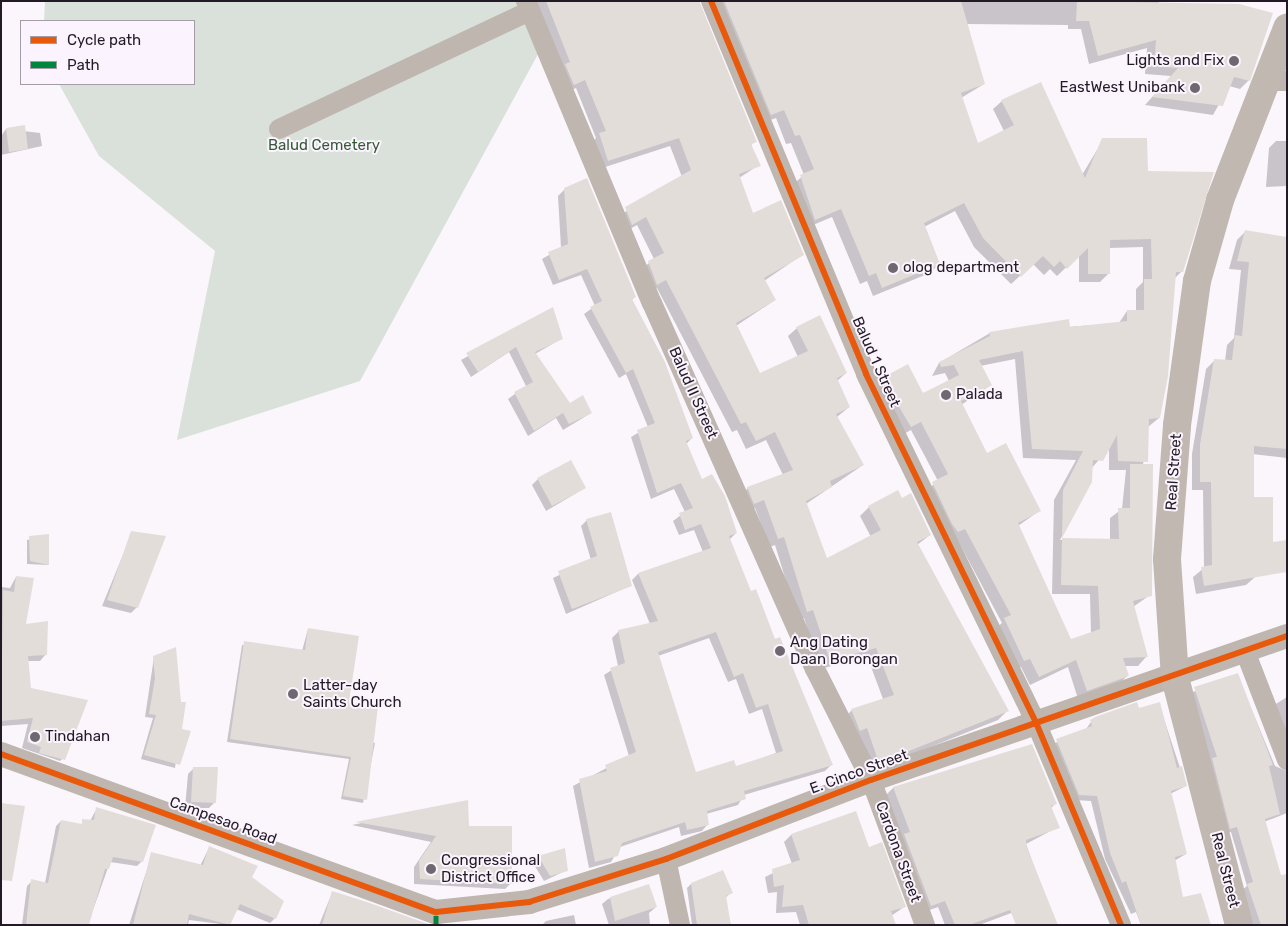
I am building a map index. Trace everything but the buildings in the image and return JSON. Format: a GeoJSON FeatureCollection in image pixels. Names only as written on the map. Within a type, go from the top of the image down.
{"type":"FeatureCollection","features":[{"type":"Feature","properties":{"kind":"main road","name":"Real Street"},"geometry":{"type":"LineString","coordinates":[[1236,924],[1175,677],[1168,559],[1184,363],[1197,281],[1220,200],[1277,81],[1287,28]]}},
{"type":"Feature","properties":{"kind":"street","name":"Balud 1 Street"},"geometry":{"type":"LineString","coordinates":[[711,1],[866,374],[1037,725],[1121,925]]}},
{"type":"Feature","properties":{"kind":"street"},"geometry":{"type":"LineString","coordinates":[[278,129],[528,6]]}},
{"type":"Feature","properties":{"kind":"street","name":"Balud II Street"},"geometry":{"type":"LineString","coordinates":[[528,6],[652,303],[815,669],[871,780]]}},
{"type":"Feature","properties":{"kind":"street","name":"E. Cinco Street"},"geometry":{"type":"LineString","coordinates":[[436,918],[530,902],[666,859],[871,780],[1037,725],[1287,636]]}},
{"type":"Feature","properties":{"kind":"street"},"geometry":{"type":"LineString","coordinates":[[1245,650],[1287,760]]}},
{"type":"Feature","properties":{"kind":"street","name":"Campesao Road"},"geometry":{"type":"LineString","coordinates":[[1,754],[436,918]]}},
{"type":"Feature","properties":{"kind":"street","name":"Cardona Street"},"geometry":{"type":"LineString","coordinates":[[871,780],[924,925]]}},
{"type":"Feature","properties":{"kind":"street"},"geometry":{"type":"LineString","coordinates":[[666,859],[680,925]]}},
{"type":"Feature","properties":{"kind":"green space","name":"Balud Cemetery"},"geometry":{"type":"Polygon","coordinates":[[[45,1],[526,1],[544,43],[360,381],[177,440],[215,251],[99,156],[60,85],[195,85],[195,20],[44,20],[45,1]]]}},
{"type":"Feature","properties":{"kind":"marked path"},"geometry":{"type":"LineString","coordinates":[[436,912],[436,925]]}},
{"type":"Feature","properties":{"kind":"cycle path"},"geometry":{"type":"LineString","coordinates":[[711,1],[866,374],[1037,725],[1121,925]]}},
{"type":"Feature","properties":{"kind":"cycle path"},"geometry":{"type":"LineString","coordinates":[[1,754],[436,912],[529,902],[666,859],[871,780],[1287,636]]}},
{"type":"Feature","properties":{"kind":"place","name":"Lights and Fix"},"geometry":{"type":"Point","coordinates":[1234,61]}},
{"type":"Feature","properties":{"kind":"place","name":"EastWest Unibank"},"geometry":{"type":"Point","coordinates":[1195,88]}},
{"type":"Feature","properties":{"kind":"place","name":"olog department"},"geometry":{"type":"Point","coordinates":[893,268]}},
{"type":"Feature","properties":{"kind":"place","name":"Palada"},"geometry":{"type":"Point","coordinates":[946,395]}},
{"type":"Feature","properties":{"kind":"place","name":"Ang Dating Daan Borongan"},"geometry":{"type":"Point","coordinates":[780,651]}},
{"type":"Feature","properties":{"kind":"place","name":"Latter-day Saints Church"},"geometry":{"type":"Point","coordinates":[293,694]}},
{"type":"Feature","properties":{"kind":"place","name":"Tindahan"},"geometry":{"type":"Point","coordinates":[35,737]}},
{"type":"Feature","properties":{"kind":"place","name":"Congressional District Office"},"geometry":{"type":"Point","coordinates":[431,869]}}]}
